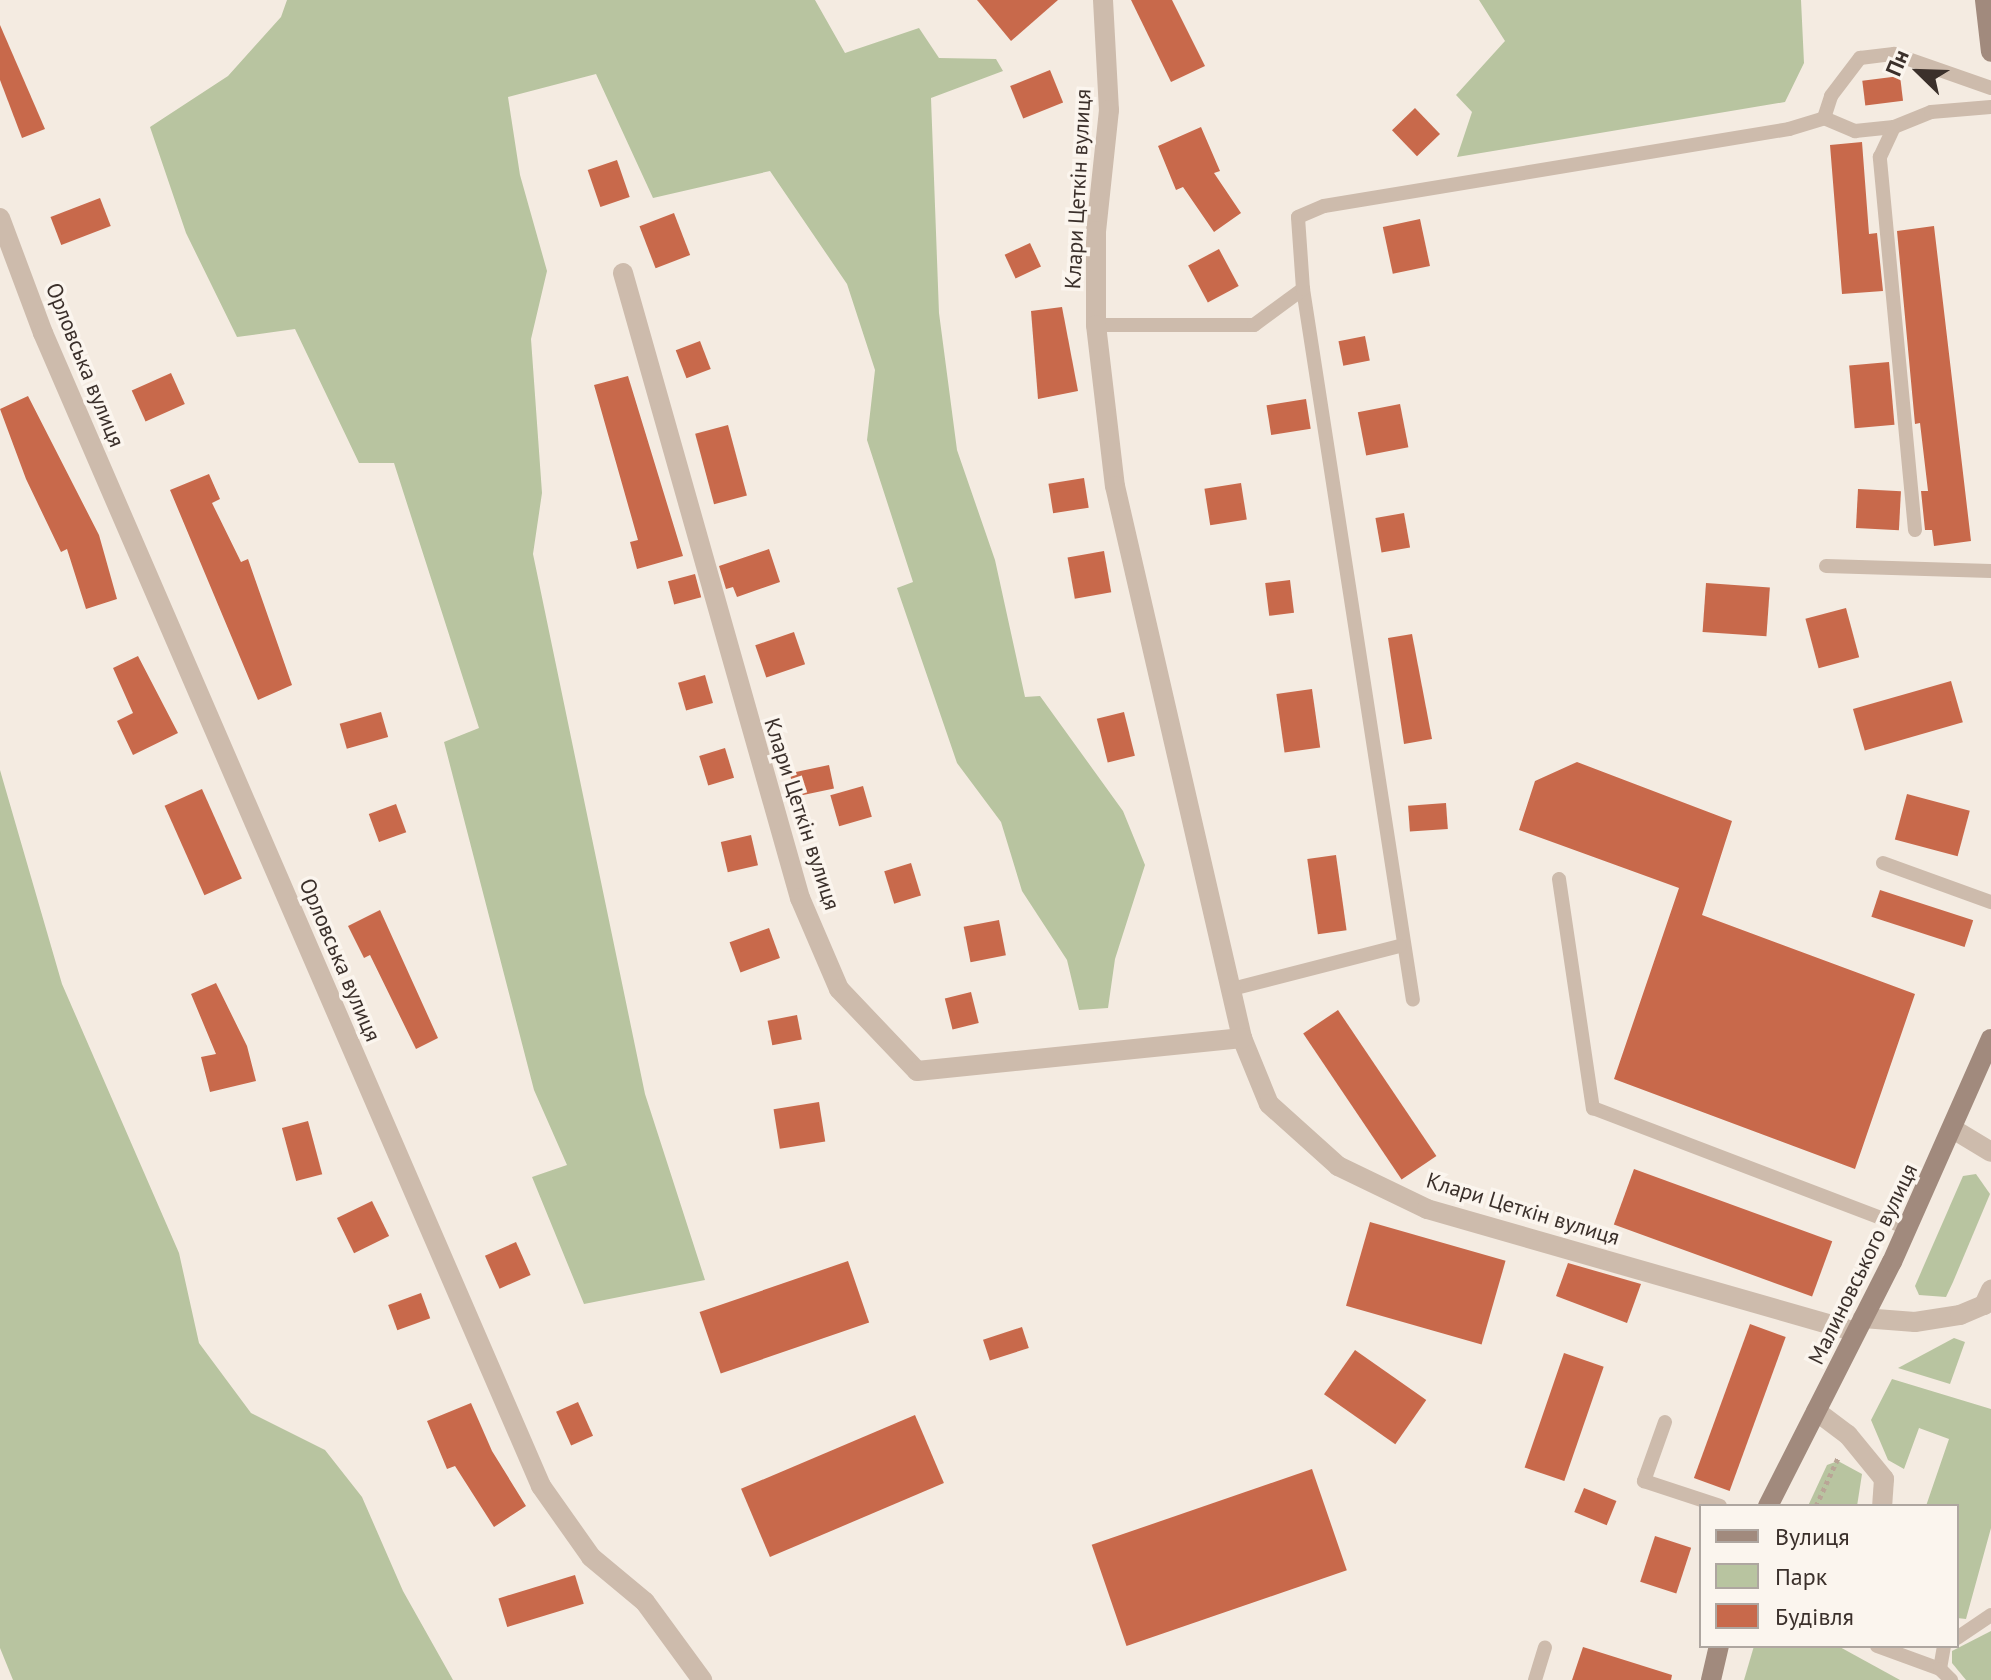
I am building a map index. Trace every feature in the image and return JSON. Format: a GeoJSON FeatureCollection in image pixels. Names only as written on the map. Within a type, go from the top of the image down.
{"type":"FeatureCollection","features":[{"type":"Feature","properties":{"kind":"main road"},"geometry":{"type":"LineString","coordinates":[[1985,0],[1990,39]]}},
{"type":"Feature","properties":{"kind":"main road","name":"Малиновського вулиця"},"geometry":{"type":"LineString","coordinates":[[1769,1504],[1908,1228],[1991,1039]]}},
{"type":"Feature","properties":{"kind":"main road"},"geometry":{"type":"LineString","coordinates":[[1711,1680],[1719,1648]]}},
{"type":"Feature","properties":{"kind":"street","name":"Клари Цеткін вулиця"},"geometry":{"type":"LineString","coordinates":[[1103,0],[1109,110],[1096,231],[1096,325],[1115,486],[1242,1038],[1269,1104],[1338,1166],[1427,1209],[1860,1325],[1915,1322],[1989,1301]]}},
{"type":"Feature","properties":{"kind":"street","name":"Орловська вулиця"},"geometry":{"type":"LineString","coordinates":[[0,218],[43,333],[541,1486],[591,1557],[645,1602],[702,1680]]}},
{"type":"Feature","properties":{"kind":"street","name":"Клари Цеткін вулиця"},"geometry":{"type":"LineString","coordinates":[[623,273],[795,883],[839,989],[917,1071],[1242,1038]]}},
{"type":"Feature","properties":{"kind":"street"},"geometry":{"type":"LineString","coordinates":[[1953,1129],[1991,1152]]}},
{"type":"Feature","properties":{"kind":"street"},"geometry":{"type":"LineString","coordinates":[[1816,1411],[1848,1435],[1884,1479],[1882,1504]]}},
{"type":"Feature","properties":{"kind":"lane"},"geometry":{"type":"LineString","coordinates":[[1824,118],[1831,96],[1860,58],[1894,54],[1991,88]]}},
{"type":"Feature","properties":{"kind":"lane"},"geometry":{"type":"LineString","coordinates":[[1413,1000],[1400,946],[1360,629],[1303,289],[1298,217],[1324,206],[1824,118],[1855,131],[1894,127],[1931,112],[1991,107]]}},
{"type":"Feature","properties":{"kind":"lane"},"geometry":{"type":"LineString","coordinates":[[1894,127],[1880,157],[1915,530]]}},
{"type":"Feature","properties":{"kind":"lane"},"geometry":{"type":"LineString","coordinates":[[1096,325],[1254,325],[1303,289]]}},
{"type":"Feature","properties":{"kind":"lane"},"geometry":{"type":"LineString","coordinates":[[1826,566],[1991,571]]}},
{"type":"Feature","properties":{"kind":"lane"},"geometry":{"type":"LineString","coordinates":[[1883,863],[1991,902]]}},
{"type":"Feature","properties":{"kind":"lane"},"geometry":{"type":"LineString","coordinates":[[1559,879],[1593,1108],[1908,1228]]}},
{"type":"Feature","properties":{"kind":"lane"},"geometry":{"type":"LineString","coordinates":[[1232,989],[1400,946]]}},
{"type":"Feature","properties":{"kind":"lane"},"geometry":{"type":"LineString","coordinates":[[1665,1422],[1644,1481],[1714,1504]]}},
{"type":"Feature","properties":{"kind":"lane"},"geometry":{"type":"LineString","coordinates":[[1959,1637],[1991,1615]]}},
{"type":"Feature","properties":{"kind":"lane"},"geometry":{"type":"LineString","coordinates":[[1535,1680],[1545,1647]]}},
{"type":"Feature","properties":{"kind":"lane"},"geometry":{"type":"LineString","coordinates":[[1882,1648],[1946,1674],[1944,1648]]}},
{"type":"Feature","properties":{"kind":"path"},"geometry":{"type":"LineString","coordinates":[[1817,1504],[1848,1435]]}},
{"type":"Feature","properties":{"kind":"green space"},"geometry":{"type":"Polygon","coordinates":[[[287,0],[815,0],[845,53],[919,28],[939,58],[996,59],[1003,71],[931,98],[939,313],[957,450],[995,560],[1025,697],[1040,696],[1123,811],[1145,865],[1115,959],[1108,1008],[1079,1010],[1067,960],[1022,891],[1001,822],[957,763],[897,588],[913,582],[867,440],[875,370],[847,284],[770,171],[653,198],[596,74],[508,97],[520,175],[547,271],[531,339],[542,493],[533,554],[645,1094],[705,1280],[584,1304],[532,1177],[567,1165],[534,1090],[444,742],[479,728],[394,463],[359,463],[295,329],[237,337],[186,233],[150,127],[228,76],[281,17],[287,0]]]}},
{"type":"Feature","properties":{"kind":"green space"},"geometry":{"type":"Polygon","coordinates":[[[1479,0],[1801,0],[1804,63],[1785,102],[1457,157],[1472,112],[1456,95],[1505,41],[1479,0]]]}},
{"type":"Feature","properties":{"kind":"green space"},"geometry":{"type":"Polygon","coordinates":[[[0,770],[62,984],[179,1253],[199,1343],[251,1413],[325,1450],[362,1497],[403,1591],[453,1680],[13,1680],[0,1648],[0,770]]]}},
{"type":"Feature","properties":{"kind":"green space"},"geometry":{"type":"Polygon","coordinates":[[[1976,1174],[1990,1194],[1946,1297],[1919,1295],[1915,1286],[1963,1176],[1976,1174]]]}},
{"type":"Feature","properties":{"kind":"green space"},"geometry":{"type":"Polygon","coordinates":[[[1954,1338],[1965,1342],[1950,1384],[1898,1368],[1954,1338]]]}},
{"type":"Feature","properties":{"kind":"green space"},"geometry":{"type":"Polygon","coordinates":[[[1892,1379],[1991,1409],[1991,1528],[1966,1619],[1959,1618],[1959,1504],[1927,1504],[1949,1439],[1919,1428],[1904,1469],[1888,1460],[1871,1420],[1892,1379]]]}},
{"type":"Feature","properties":{"kind":"green space"},"geometry":{"type":"Polygon","coordinates":[[[1838,1461],[1862,1474],[1857,1504],[1809,1504],[1827,1465],[1838,1461]]]}},
{"type":"Feature","properties":{"kind":"green space"},"geometry":{"type":"Polygon","coordinates":[[[1991,1631],[1991,1680],[1966,1680],[1952,1663],[1952,1651],[1991,1631]]]}},
{"type":"Feature","properties":{"kind":"green space"},"geometry":{"type":"Polygon","coordinates":[[[1753,1648],[1842,1648],[1900,1680],[1744,1680],[1753,1648]]]}},
{"type":"Feature","properties":{"kind":"building"},"geometry":{"type":"Polygon","coordinates":[[[977,0],[1058,0],[1011,41],[977,0]]]}},
{"type":"Feature","properties":{"kind":"building"},"geometry":{"type":"Polygon","coordinates":[[[1131,0],[1172,0],[1205,66],[1171,82],[1131,0]]]}},
{"type":"Feature","properties":{"kind":"building"},"geometry":{"type":"Polygon","coordinates":[[[0,25],[45,129],[22,138],[0,80],[0,25]]]}},
{"type":"Feature","properties":{"kind":"building"},"geometry":{"type":"Polygon","coordinates":[[[1050,70],[1063,102],[1023,119],[1010,86],[1050,70]]]}},
{"type":"Feature","properties":{"kind":"building"},"geometry":{"type":"Polygon","coordinates":[[[1900,76],[1903,101],[1865,105],[1862,81],[1900,76]]]}},
{"type":"Feature","properties":{"kind":"building"},"geometry":{"type":"Polygon","coordinates":[[[1415,108],[1440,134],[1417,156],[1392,130],[1415,108]]]}},
{"type":"Feature","properties":{"kind":"building"},"geometry":{"type":"Polygon","coordinates":[[[1201,127],[1220,171],[1214,173],[1241,213],[1214,232],[1183,187],[1176,190],[1158,146],[1201,127]]]}},
{"type":"Feature","properties":{"kind":"building"},"geometry":{"type":"Polygon","coordinates":[[[1862,142],[1869,234],[1877,233],[1883,291],[1842,294],[1830,145],[1862,142]]]}},
{"type":"Feature","properties":{"kind":"building"},"geometry":{"type":"Polygon","coordinates":[[[617,160],[630,197],[600,207],[588,170],[617,160]]]}},
{"type":"Feature","properties":{"kind":"building"},"geometry":{"type":"Polygon","coordinates":[[[100,198],[111,226],[61,245],[51,217],[100,198]]]}},
{"type":"Feature","properties":{"kind":"building"},"geometry":{"type":"Polygon","coordinates":[[[674,213],[690,255],[656,268],[639,226],[674,213]]]}},
{"type":"Feature","properties":{"kind":"building"},"geometry":{"type":"Polygon","coordinates":[[[1420,219],[1430,266],[1393,274],[1383,227],[1420,219]]]}},
{"type":"Feature","properties":{"kind":"building"},"geometry":{"type":"Polygon","coordinates":[[[1934,226],[1971,541],[1934,546],[1932,530],[1925,530],[1921,491],[1928,491],[1920,423],[1915,424],[1897,231],[1934,226]]]}},
{"type":"Feature","properties":{"kind":"building"},"geometry":{"type":"Polygon","coordinates":[[[1030,243],[1041,267],[1016,278],[1005,255],[1030,243]]]}},
{"type":"Feature","properties":{"kind":"building"},"geometry":{"type":"Polygon","coordinates":[[[1219,249],[1239,286],[1208,303],[1188,265],[1219,249]]]}},
{"type":"Feature","properties":{"kind":"building"},"geometry":{"type":"Polygon","coordinates":[[[1062,307],[1078,391],[1038,399],[1031,311],[1062,307]]]}},
{"type":"Feature","properties":{"kind":"building"},"geometry":{"type":"Polygon","coordinates":[[[1365,336],[1370,361],[1343,366],[1338,341],[1365,336]]]}},
{"type":"Feature","properties":{"kind":"building"},"geometry":{"type":"Polygon","coordinates":[[[700,341],[711,369],[686,378],[676,350],[700,341]]]}},
{"type":"Feature","properties":{"kind":"building"},"geometry":{"type":"Polygon","coordinates":[[[1889,362],[1894,425],[1855,428],[1849,365],[1889,362]]]}},
{"type":"Feature","properties":{"kind":"building"},"geometry":{"type":"Polygon","coordinates":[[[171,373],[185,404],[146,422],[132,390],[171,373]]]}},
{"type":"Feature","properties":{"kind":"building"},"geometry":{"type":"Polygon","coordinates":[[[628,376],[683,556],[637,569],[630,542],[638,540],[594,385],[628,376]]]}},
{"type":"Feature","properties":{"kind":"building"},"geometry":{"type":"Polygon","coordinates":[[[28,396],[99,535],[117,599],[86,609],[67,549],[61,552],[26,479],[0,409],[28,396]]]}},
{"type":"Feature","properties":{"kind":"building"},"geometry":{"type":"Polygon","coordinates":[[[1306,399],[1311,429],[1271,435],[1266,405],[1306,399]]]}},
{"type":"Feature","properties":{"kind":"building"},"geometry":{"type":"Polygon","coordinates":[[[1400,404],[1408,447],[1366,455],[1358,412],[1400,404]]]}},
{"type":"Feature","properties":{"kind":"building"},"geometry":{"type":"Polygon","coordinates":[[[728,425],[747,496],[714,504],[695,434],[728,425]]]}},
{"type":"Feature","properties":{"kind":"building"},"geometry":{"type":"Polygon","coordinates":[[[209,474],[220,499],[212,503],[241,562],[248,559],[292,685],[258,700],[170,490],[209,474]]]}},
{"type":"Feature","properties":{"kind":"building"},"geometry":{"type":"Polygon","coordinates":[[[1084,478],[1089,508],[1053,513],[1048,484],[1084,478]]]}},
{"type":"Feature","properties":{"kind":"building"},"geometry":{"type":"Polygon","coordinates":[[[1241,483],[1247,520],[1210,525],[1204,489],[1241,483]]]}},
{"type":"Feature","properties":{"kind":"building"},"geometry":{"type":"Polygon","coordinates":[[[1858,489],[1901,491],[1899,530],[1856,528],[1858,489]]]}},
{"type":"Feature","properties":{"kind":"building"},"geometry":{"type":"Polygon","coordinates":[[[1404,513],[1410,547],[1382,553],[1375,518],[1404,513]]]}},
{"type":"Feature","properties":{"kind":"building"},"geometry":{"type":"Polygon","coordinates":[[[769,549],[780,582],[737,597],[733,587],[726,589],[719,566],[769,549]]]}},
{"type":"Feature","properties":{"kind":"building"},"geometry":{"type":"Polygon","coordinates":[[[1104,551],[1111,592],[1075,599],[1068,557],[1104,551]]]}},
{"type":"Feature","properties":{"kind":"building"},"geometry":{"type":"Polygon","coordinates":[[[695,574],[701,597],[674,604],[668,581],[695,574]]]}},
{"type":"Feature","properties":{"kind":"building"},"geometry":{"type":"Polygon","coordinates":[[[1290,580],[1294,613],[1269,616],[1265,583],[1290,580]]]}},
{"type":"Feature","properties":{"kind":"building"},"geometry":{"type":"Polygon","coordinates":[[[1706,583],[1770,587],[1766,636],[1703,632],[1706,583]]]}},
{"type":"Feature","properties":{"kind":"building"},"geometry":{"type":"Polygon","coordinates":[[[1846,608],[1859,657],[1819,668],[1805,619],[1846,608]]]}},
{"type":"Feature","properties":{"kind":"building"},"geometry":{"type":"Polygon","coordinates":[[[794,632],[805,664],[766,677],[755,645],[794,632]]]}},
{"type":"Feature","properties":{"kind":"building"},"geometry":{"type":"Polygon","coordinates":[[[1412,634],[1432,739],[1404,744],[1388,638],[1412,634]]]}},
{"type":"Feature","properties":{"kind":"building"},"geometry":{"type":"Polygon","coordinates":[[[138,656],[178,733],[133,755],[117,721],[133,713],[113,668],[138,656]]]}},
{"type":"Feature","properties":{"kind":"building"},"geometry":{"type":"Polygon","coordinates":[[[705,675],[713,703],[686,711],[678,683],[705,675]]]}},
{"type":"Feature","properties":{"kind":"building"},"geometry":{"type":"Polygon","coordinates":[[[1951,681],[1963,722],[1865,750],[1853,709],[1951,681]]]}},
{"type":"Feature","properties":{"kind":"building"},"geometry":{"type":"Polygon","coordinates":[[[1312,689],[1320,747],[1285,752],[1276,694],[1312,689]]]}},
{"type":"Feature","properties":{"kind":"building"},"geometry":{"type":"Polygon","coordinates":[[[381,712],[388,737],[347,749],[340,724],[381,712]]]}},
{"type":"Feature","properties":{"kind":"building"},"geometry":{"type":"Polygon","coordinates":[[[1124,712],[1135,756],[1108,762],[1097,719],[1124,712]]]}},
{"type":"Feature","properties":{"kind":"building"},"geometry":{"type":"Polygon","coordinates":[[[725,748],[734,778],[708,786],[699,756],[725,748]]]}},
{"type":"Feature","properties":{"kind":"building"},"geometry":{"type":"Polygon","coordinates":[[[1577,762],[1732,821],[1702,915],[1915,994],[1855,1169],[1614,1079],[1679,888],[1519,830],[1535,781],[1577,762]]]}},
{"type":"Feature","properties":{"kind":"building"},"geometry":{"type":"Polygon","coordinates":[[[829,765],[834,788],[795,797],[790,773],[829,765]]]}},
{"type":"Feature","properties":{"kind":"building"},"geometry":{"type":"Polygon","coordinates":[[[863,786],[872,817],[839,826],[830,795],[863,786]]]}},
{"type":"Feature","properties":{"kind":"building"},"geometry":{"type":"Polygon","coordinates":[[[202,789],[242,879],[204,895],[165,806],[202,789]]]}},
{"type":"Feature","properties":{"kind":"building"},"geometry":{"type":"Polygon","coordinates":[[[1907,794],[1970,811],[1958,856],[1895,839],[1907,794]]]}},
{"type":"Feature","properties":{"kind":"building"},"geometry":{"type":"Polygon","coordinates":[[[1446,803],[1448,829],[1410,832],[1408,806],[1446,803]]]}},
{"type":"Feature","properties":{"kind":"building"},"geometry":{"type":"Polygon","coordinates":[[[396,804],[406,832],[379,842],[369,814],[396,804]]]}},
{"type":"Feature","properties":{"kind":"building"},"geometry":{"type":"Polygon","coordinates":[[[751,835],[758,865],[728,872],[721,842],[751,835]]]}},
{"type":"Feature","properties":{"kind":"building"},"geometry":{"type":"Polygon","coordinates":[[[1336,855],[1347,930],[1318,934],[1307,859],[1336,855]]]}},
{"type":"Feature","properties":{"kind":"building"},"geometry":{"type":"Polygon","coordinates":[[[911,863],[921,896],[894,904],[884,871],[911,863]]]}},
{"type":"Feature","properties":{"kind":"building"},"geometry":{"type":"Polygon","coordinates":[[[1880,890],[1973,920],[1965,947],[1871,917],[1880,890]]]}},
{"type":"Feature","properties":{"kind":"building"},"geometry":{"type":"Polygon","coordinates":[[[380,910],[438,1038],[416,1049],[370,955],[364,958],[348,926],[380,910]]]}},
{"type":"Feature","properties":{"kind":"building"},"geometry":{"type":"Polygon","coordinates":[[[999,920],[1006,955],[971,962],[964,927],[999,920]]]}},
{"type":"Feature","properties":{"kind":"building"},"geometry":{"type":"Polygon","coordinates":[[[769,928],[780,958],[740,972],[730,942],[769,928]]]}},
{"type":"Feature","properties":{"kind":"building"},"geometry":{"type":"Polygon","coordinates":[[[216,983],[247,1046],[256,1081],[210,1092],[201,1057],[216,1054],[191,994],[216,983]]]}},
{"type":"Feature","properties":{"kind":"building"},"geometry":{"type":"Polygon","coordinates":[[[971,992],[979,1023],[953,1030],[945,999],[971,992]]]}},
{"type":"Feature","properties":{"kind":"building"},"geometry":{"type":"Polygon","coordinates":[[[1338,1010],[1436,1156],[1402,1179],[1303,1033],[1338,1010]]]}},
{"type":"Feature","properties":{"kind":"building"},"geometry":{"type":"Polygon","coordinates":[[[797,1015],[802,1040],[772,1045],[768,1021],[797,1015]]]}},
{"type":"Feature","properties":{"kind":"building"},"geometry":{"type":"Polygon","coordinates":[[[819,1102],[825,1142],[780,1149],[774,1109],[819,1102]]]}},
{"type":"Feature","properties":{"kind":"building"},"geometry":{"type":"Polygon","coordinates":[[[308,1121],[322,1174],[296,1181],[282,1128],[308,1121]]]}},
{"type":"Feature","properties":{"kind":"building"},"geometry":{"type":"Polygon","coordinates":[[[1634,1169],[1832,1241],[1812,1297],[1614,1224],[1634,1169]]]}},
{"type":"Feature","properties":{"kind":"building"},"geometry":{"type":"Polygon","coordinates":[[[372,1201],[389,1236],[354,1253],[337,1218],[372,1201]]]}},
{"type":"Feature","properties":{"kind":"building"},"geometry":{"type":"Polygon","coordinates":[[[1370,1222],[1506,1261],[1482,1344],[1346,1306],[1370,1222]]]}},
{"type":"Feature","properties":{"kind":"building"},"geometry":{"type":"Polygon","coordinates":[[[516,1242],[531,1275],[500,1289],[485,1256],[516,1242]]]}},
{"type":"Feature","properties":{"kind":"building"},"geometry":{"type":"Polygon","coordinates":[[[848,1261],[869,1322],[721,1374],[700,1312],[848,1261]]]}},
{"type":"Feature","properties":{"kind":"building"},"geometry":{"type":"Polygon","coordinates":[[[1568,1263],[1641,1284],[1627,1323],[1556,1296],[1568,1263]]]}},
{"type":"Feature","properties":{"kind":"building"},"geometry":{"type":"Polygon","coordinates":[[[421,1293],[430,1318],[397,1330],[388,1305],[421,1293]]]}},
{"type":"Feature","properties":{"kind":"building"},"geometry":{"type":"Polygon","coordinates":[[[1750,1324],[1786,1337],[1730,1491],[1694,1478],[1750,1324]]]}},
{"type":"Feature","properties":{"kind":"building"},"geometry":{"type":"Polygon","coordinates":[[[1022,1327],[1029,1348],[990,1361],[983,1340],[1022,1327]]]}},
{"type":"Feature","properties":{"kind":"building"},"geometry":{"type":"Polygon","coordinates":[[[1355,1350],[1426,1400],[1395,1444],[1324,1394],[1355,1350]]]}},
{"type":"Feature","properties":{"kind":"building"},"geometry":{"type":"Polygon","coordinates":[[[1564,1353],[1604,1367],[1564,1481],[1525,1467],[1564,1353]]]}},
{"type":"Feature","properties":{"kind":"building"},"geometry":{"type":"Polygon","coordinates":[[[578,1402],[593,1436],[571,1446],[556,1412],[578,1402]]]}},
{"type":"Feature","properties":{"kind":"building"},"geometry":{"type":"Polygon","coordinates":[[[471,1403],[492,1451],[526,1506],[494,1527],[455,1466],[447,1469],[427,1421],[471,1403]]]}},
{"type":"Feature","properties":{"kind":"building"},"geometry":{"type":"Polygon","coordinates":[[[915,1415],[944,1483],[770,1557],[741,1489],[915,1415]]]}},
{"type":"Feature","properties":{"kind":"building"},"geometry":{"type":"Polygon","coordinates":[[[1312,1469],[1347,1570],[1127,1646],[1092,1545],[1312,1469]]]}},
{"type":"Feature","properties":{"kind":"building"},"geometry":{"type":"Polygon","coordinates":[[[1584,1488],[1616,1501],[1607,1525],[1574,1512],[1584,1488]]]}},
{"type":"Feature","properties":{"kind":"building"},"geometry":{"type":"Polygon","coordinates":[[[1655,1536],[1691,1548],[1676,1593],[1640,1582],[1655,1536]]]}},
{"type":"Feature","properties":{"kind":"building"},"geometry":{"type":"Polygon","coordinates":[[[575,1575],[584,1604],[507,1627],[498,1598],[575,1575]]]}},
{"type":"Feature","properties":{"kind":"building"},"geometry":{"type":"Polygon","coordinates":[[[1583,1647],[1672,1675],[1671,1680],[1572,1680],[1583,1647]]]}}]}
